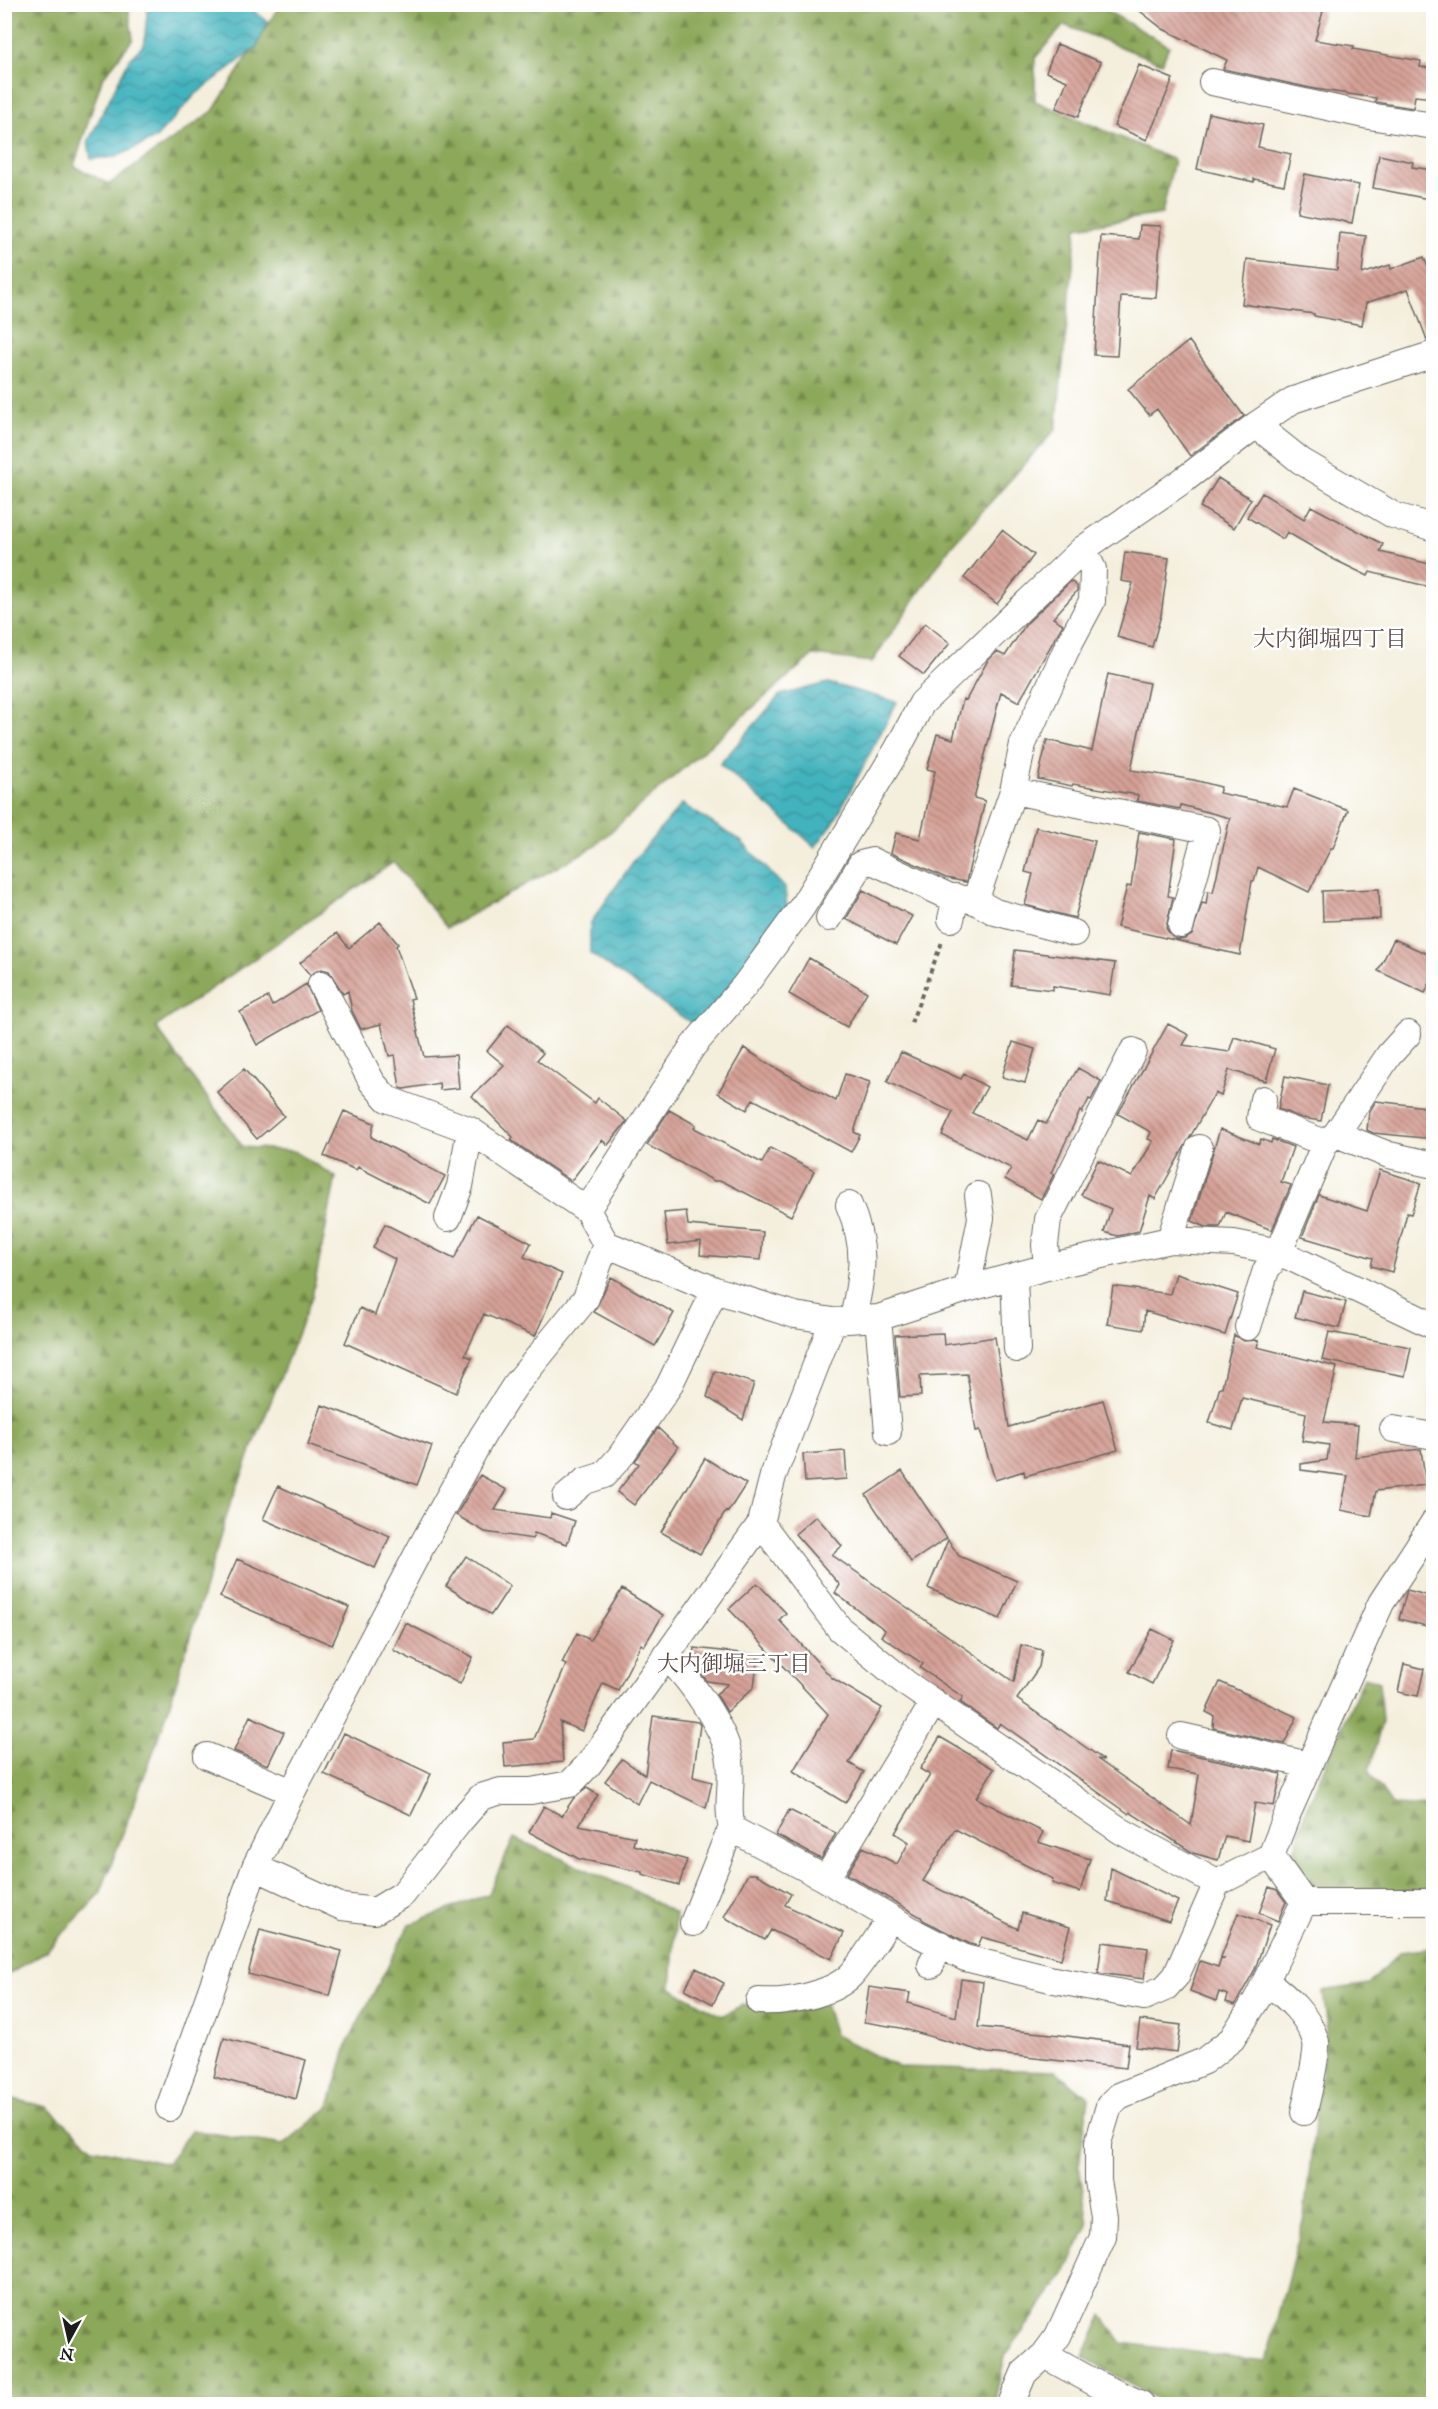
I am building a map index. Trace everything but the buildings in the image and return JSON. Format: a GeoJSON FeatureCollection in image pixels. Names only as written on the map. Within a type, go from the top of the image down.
{"type":"FeatureCollection","features":[{"type":"Feature","properties":{"kind":"street"},"geometry":{"type":"LineString","coordinates":[[1212,82],[1369,116],[1434,126]]}},
{"type":"Feature","properties":{"kind":"street"},"geometry":{"type":"LineString","coordinates":[[587,1210],[693,1046],[745,985],[802,907],[897,750],[922,703],[1083,549],[1185,479],[1256,425],[1293,400],[1434,354]]}},
{"type":"Feature","properties":{"kind":"street"},"geometry":{"type":"LineString","coordinates":[[1256,425],[1301,461],[1393,515],[1434,528]]}},
{"type":"Feature","properties":{"kind":"street"},"geometry":{"type":"LineString","coordinates":[[961,905],[1013,791],[1023,744],[1066,650],[1092,601],[1093,569],[1083,549]]}},
{"type":"Feature","properties":{"kind":"street"},"geometry":{"type":"LineString","coordinates":[[1013,791],[1207,830],[1181,926]]}},
{"type":"Feature","properties":{"kind":"street"},"geometry":{"type":"LineString","coordinates":[[829,918],[861,864],[872,861],[948,896],[961,905],[1074,933]]}},
{"type":"Feature","properties":{"kind":"street"},"geometry":{"type":"LineString","coordinates":[[321,984],[372,1083],[387,1099],[470,1130],[587,1210],[606,1244],[715,1290],[795,1315],[843,1320],[878,1318],[967,1289],[1014,1278],[1047,1267],[1170,1240],[1234,1243],[1279,1252],[1434,1326]]}},
{"type":"Feature","properties":{"kind":"street"},"geometry":{"type":"LineString","coordinates":[[1248,1327],[1266,1270],[1279,1252],[1330,1139],[1383,1047],[1408,1034]]}},
{"type":"Feature","properties":{"kind":"street"},"geometry":{"type":"LineString","coordinates":[[1047,1267],[1045,1245],[1048,1219],[1132,1051]]}},
{"type":"Feature","properties":{"kind":"street"},"geometry":{"type":"LineString","coordinates":[[1263,1099],[1260,1118],[1389,1155],[1434,1165]]}},
{"type":"Feature","properties":{"kind":"street"},"geometry":{"type":"LineString","coordinates":[[448,1218],[460,1186],[470,1130]]}},
{"type":"Feature","properties":{"kind":"street"},"geometry":{"type":"LineString","coordinates":[[1170,1240],[1201,1164]]}},
{"type":"Feature","properties":{"kind":"street"},"geometry":{"type":"LineString","coordinates":[[967,1289],[981,1218],[978,1195]]}},
{"type":"Feature","properties":{"kind":"street"},"geometry":{"type":"LineString","coordinates":[[255,1867],[342,1907],[375,1911],[403,1894],[481,1797],[501,1791],[531,1791],[570,1784],[589,1764],[761,1523],[773,1476],[860,1282],[863,1249],[858,1225],[849,1205]]}},
{"type":"Feature","properties":{"kind":"street"},"geometry":{"type":"LineString","coordinates":[[169,2108],[255,1867],[292,1792],[421,1547],[483,1435],[514,1387],[585,1298],[606,1244]]}},
{"type":"Feature","properties":{"kind":"street"},"geometry":{"type":"LineString","coordinates":[[1014,1278],[1017,1349]]}},
{"type":"Feature","properties":{"kind":"street"},"geometry":{"type":"LineString","coordinates":[[566,1497],[585,1481],[604,1475],[620,1457],[669,1386],[715,1290]]}},
{"type":"Feature","properties":{"kind":"street"},"geometry":{"type":"LineString","coordinates":[[878,1318],[888,1432]]}},
{"type":"Feature","properties":{"kind":"street"},"geometry":{"type":"LineString","coordinates":[[1393,1429],[1434,1436]]}},
{"type":"Feature","properties":{"kind":"street"},"geometry":{"type":"LineString","coordinates":[[732,1829],[826,1879],[891,1918],[935,1954],[965,1958],[1054,1980],[1144,1997],[1165,1988],[1176,1976],[1217,1883],[1271,1856],[1381,1603],[1434,1522]]}},
{"type":"Feature","properties":{"kind":"street"},"geometry":{"type":"LineString","coordinates":[[761,1523],[840,1629],[907,1684],[1120,1831],[1217,1883]]}},
{"type":"Feature","properties":{"kind":"street"},"geometry":{"type":"LineString","coordinates":[[666,1656],[681,1669],[721,1731],[730,1760],[728,1813],[732,1829],[693,1923]]}},
{"type":"Feature","properties":{"kind":"street"},"geometry":{"type":"LineString","coordinates":[[826,1879],[934,1702]]}},
{"type":"Feature","properties":{"kind":"street"},"geometry":{"type":"LineString","coordinates":[[1181,1736],[1309,1765]]}},
{"type":"Feature","properties":{"kind":"street"},"geometry":{"type":"LineString","coordinates":[[207,1756],[292,1792]]}},
{"type":"Feature","properties":{"kind":"street"},"geometry":{"type":"LineString","coordinates":[[1271,1856],[1304,1902]]}},
{"type":"Feature","properties":{"kind":"street"},"geometry":{"type":"LineString","coordinates":[[1304,1902],[1434,1902]]}},
{"type":"Feature","properties":{"kind":"street"},"geometry":{"type":"LineString","coordinates":[[1011,2404],[1024,2373],[1044,2355],[1058,2336],[1103,2237],[1104,2216],[1098,2181],[1098,2143],[1108,2106],[1119,2096],[1204,2061],[1232,2039],[1266,1981],[1304,1902]]}},
{"type":"Feature","properties":{"kind":"street"},"geometry":{"type":"LineString","coordinates":[[759,2001],[786,2002],[836,1987],[851,1975],[891,1918]]}},
{"type":"Feature","properties":{"kind":"street"},"geometry":{"type":"LineString","coordinates":[[1266,1981],[1302,2014],[1316,2044],[1304,2112]]}},
{"type":"Feature","properties":{"kind":"street"},"geometry":{"type":"LineString","coordinates":[[1044,2355],[1099,2385],[1141,2404]]}},
{"type":"Feature","properties":{"kind":"path"},"geometry":{"type":"LineString","coordinates":[[911,1023],[961,905]]}},
{"type":"Feature","properties":{"kind":"green space"},"geometry":{"type":"Polygon","coordinates":[[[1095,4],[1169,46],[1162,63],[1064,25],[1035,58],[1035,101],[1174,160],[1162,214],[1077,227],[1056,429],[951,546],[872,662],[813,655],[592,848],[447,928],[394,862],[156,1027],[243,1147],[294,1151],[336,1177],[312,1297],[229,1508],[164,1723],[100,1894],[46,1951],[5,1977],[5,5],[128,5],[133,39],[102,79],[74,166],[109,184],[213,111],[280,5],[1095,4]]]}},
{"type":"Feature","properties":{"kind":"green space"},"geometry":{"type":"Polygon","coordinates":[[[1364,1677],[1379,1682],[1382,1722],[1369,1772],[1392,1805],[1433,1807],[1433,1890],[1332,1893],[1306,1885],[1295,1850],[1306,1809],[1364,1677]]]}},
{"type":"Feature","properties":{"kind":"green space"},"geometry":{"type":"Polygon","coordinates":[[[514,1838],[633,1890],[676,1914],[671,1988],[722,2016],[742,2005],[785,2013],[825,2004],[835,2035],[898,2067],[1056,2071],[1089,2098],[1079,2165],[1088,2225],[1065,2273],[1005,2356],[994,2404],[5,2404],[5,2097],[47,2107],[93,2148],[167,2164],[191,2130],[283,2145],[329,2107],[348,2042],[409,1925],[488,1894],[514,1838]]]}},
{"type":"Feature","properties":{"kind":"green space"},"geometry":{"type":"Polygon","coordinates":[[[1433,1948],[1433,2404],[1165,2404],[1083,2357],[1102,2315],[1122,2343],[1266,2361],[1304,2217],[1327,2021],[1323,1991],[1369,1984],[1400,1952],[1433,1948]]]}},
{"type":"Feature","properties":{"kind":"water"},"geometry":{"type":"Polygon","coordinates":[[[148,5],[246,5],[268,22],[256,48],[196,94],[155,139],[116,157],[91,159],[88,142],[129,60],[144,44],[148,5]]]}},
{"type":"Feature","properties":{"kind":"water"},"geometry":{"type":"Polygon","coordinates":[[[828,683],[897,702],[834,822],[815,847],[720,764],[780,695],[828,683]]]}},
{"type":"Feature","properties":{"kind":"water"},"geometry":{"type":"Polygon","coordinates":[[[682,804],[741,841],[785,888],[787,907],[729,995],[694,1025],[590,953],[590,924],[635,859],[682,804]]]}},
{"type":"Feature","properties":{"kind":"district","name":"大内御堀四丁目"},"geometry":{"type":"Point","coordinates":[1330,638]}},
{"type":"Feature","properties":{"kind":"district","name":"大内御堀三丁目"},"geometry":{"type":"Point","coordinates":[734,1663]}}]}
